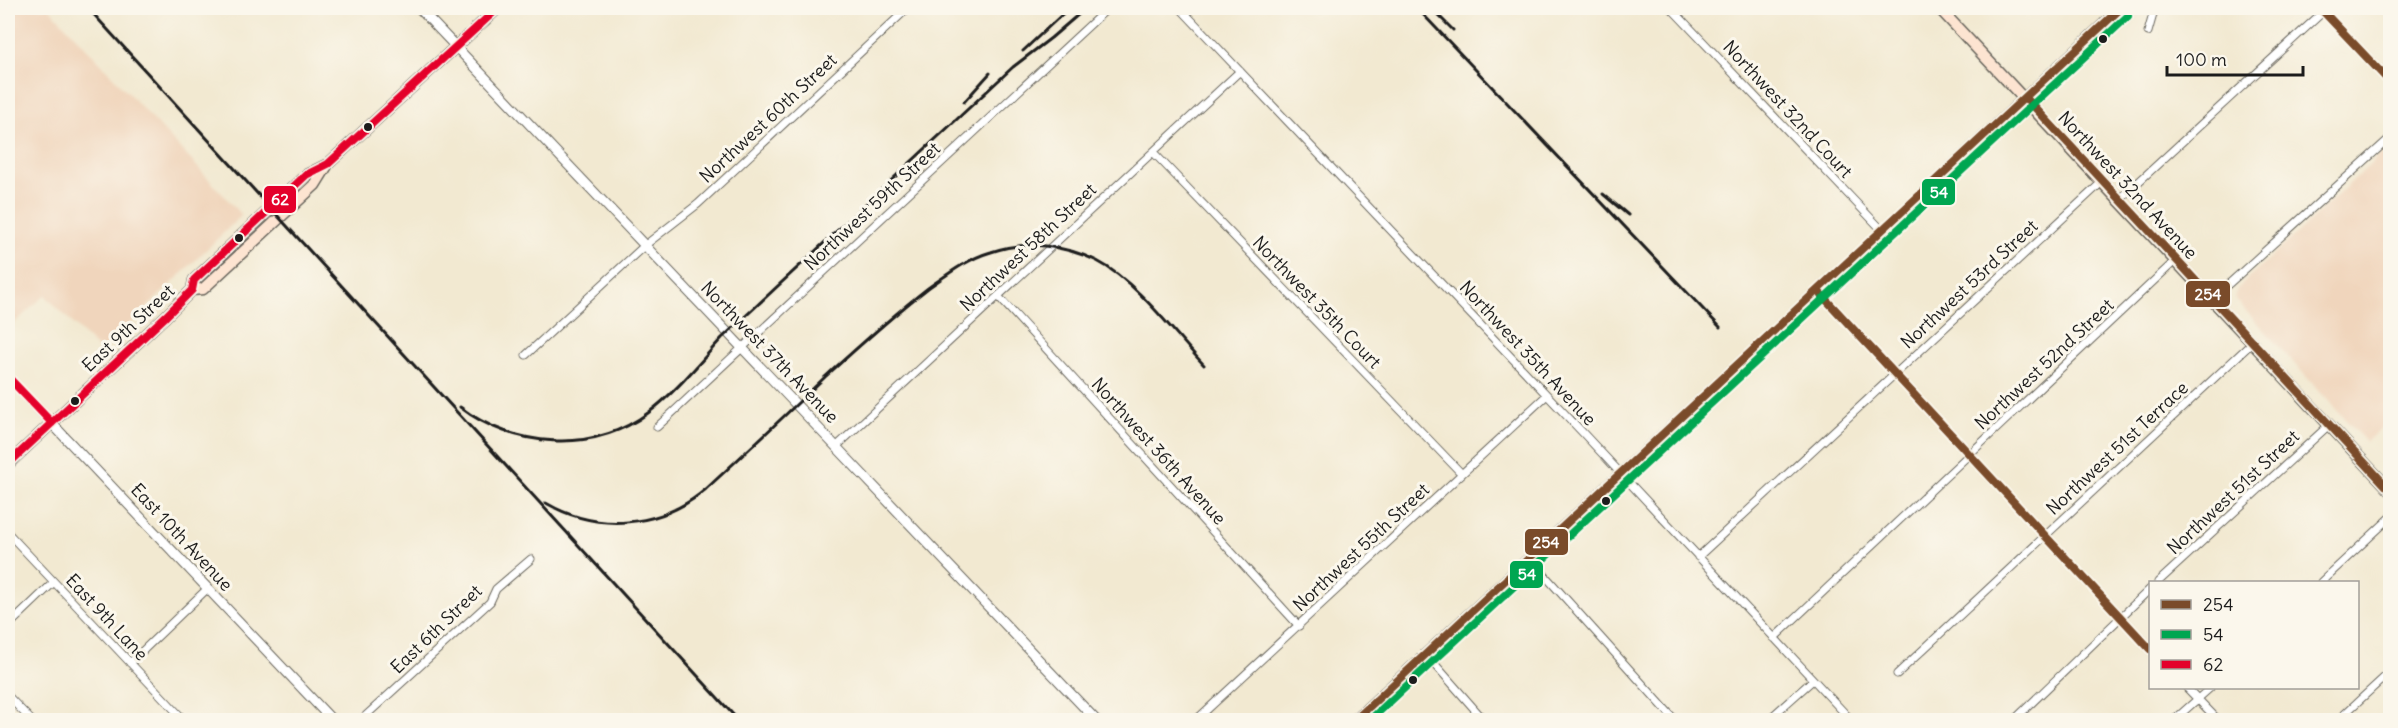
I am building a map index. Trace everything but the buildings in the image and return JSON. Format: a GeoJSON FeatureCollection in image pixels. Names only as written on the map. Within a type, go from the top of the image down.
{"type":"FeatureCollection","features":[{"type":"Feature","properties":{"kind":"main road"},"geometry":{"type":"LineString","coordinates":[[328,164],[498,8]]}},
{"type":"Feature","properties":{"kind":"main road","name":"Northwest 32nd Avenue"},"geometry":{"type":"LineString","coordinates":[[1940,8],[2391,490]]}},
{"type":"Feature","properties":{"kind":"main road"},"geometry":{"type":"LineString","coordinates":[[1355,720],[2121,8]]}},
{"type":"Feature","properties":{"kind":"main road","name":"East 9th Street"},"geometry":{"type":"LineString","coordinates":[[8,464],[192,290],[194,280],[306,175],[328,164]]}},
{"type":"Feature","properties":{"kind":"main road","name":"East 9th Street"},"geometry":{"type":"LineString","coordinates":[[192,290],[203,289],[315,185],[328,164]]}},
{"type":"Feature","properties":{"kind":"street","name":"Northwest 37th Avenue"},"geometry":{"type":"LineString","coordinates":[[419,8],[1095,720]]}},
{"type":"Feature","properties":{"kind":"street","name":"Northwest 60th Street"},"geometry":{"type":"LineString","coordinates":[[526,355],[644,246],[698,204],[908,8]]}},
{"type":"Feature","properties":{"kind":"street","name":"Northwest 59th Street"},"geometry":{"type":"LineString","coordinates":[[657,427],[1108,8]]}},
{"type":"Feature","properties":{"kind":"street","name":"Northwest 35th Avenue"},"geometry":{"type":"LineString","coordinates":[[1180,8],[1851,720]]}},
{"type":"Feature","properties":{"kind":"street","name":"Northwest 32nd Court"},"geometry":{"type":"LineString","coordinates":[[1671,8],[1883,231]]}},
{"type":"Feature","properties":{"kind":"street"},"geometry":{"type":"LineString","coordinates":[[2148,32],[2154,12],[2158,8]]}},
{"type":"Feature","properties":{"kind":"street"},"geometry":{"type":"LineString","coordinates":[[2120,199],[2322,9],[2391,82]]}},
{"type":"Feature","properties":{"kind":"street","name":"Northwest 58th Street"},"geometry":{"type":"LineString","coordinates":[[837,446],[1240,71]]}},
{"type":"Feature","properties":{"kind":"street"},"geometry":{"type":"LineString","coordinates":[[2212,299],[2391,138]]}},
{"type":"Feature","properties":{"kind":"street","name":"Northwest 35th Court"},"geometry":{"type":"LineString","coordinates":[[1153,152],[1461,473]]}},
{"type":"Feature","properties":{"kind":"street","name":"Northwest 53rd Street"},"geometry":{"type":"LineString","coordinates":[[1698,556],[2103,181]]}},
{"type":"Feature","properties":{"kind":"street","name":"Northwest 52nd Street"},"geometry":{"type":"LineString","coordinates":[[1774,638],[2176,260]]}},
{"type":"Feature","properties":{"kind":"street"},"geometry":{"type":"LineString","coordinates":[[1818,291],[2149,647]]}},
{"type":"Feature","properties":{"kind":"street","name":"Northwest 36th Avenue"},"geometry":{"type":"LineString","coordinates":[[998,296],[1299,626]]}},
{"type":"Feature","properties":{"kind":"street","name":"Northwest 51st Terrace"},"geometry":{"type":"LineString","coordinates":[[1897,674],[2253,342]]}},
{"type":"Feature","properties":{"kind":"street","name":"East 10th Avenue"},"geometry":{"type":"LineString","coordinates":[[8,376],[332,720]]}},
{"type":"Feature","properties":{"kind":"street","name":"Northwest 55th Street"},"geometry":{"type":"LineString","coordinates":[[1196,720],[1547,395]]}},
{"type":"Feature","properties":{"kind":"street","name":"Northwest 51st Street"},"geometry":{"type":"LineString","coordinates":[[2159,581],[2329,424]]}},
{"type":"Feature","properties":{"kind":"street"},"geometry":{"type":"LineString","coordinates":[[2322,581],[2391,518]]}},
{"type":"Feature","properties":{"kind":"street","name":"East 9th Lane"},"geometry":{"type":"LineString","coordinates":[[8,533],[184,720]]}},
{"type":"Feature","properties":{"kind":"street"},"geometry":{"type":"LineString","coordinates":[[1530,559],[1675,720]]}},
{"type":"Feature","properties":{"kind":"street","name":"East 6th Street"},"geometry":{"type":"LineString","coordinates":[[361,720],[490,602],[496,589],[531,560]]}},
{"type":"Feature","properties":{"kind":"street"},"geometry":{"type":"LineString","coordinates":[[8,626],[54,582]]}},
{"type":"Feature","properties":{"kind":"street"},"geometry":{"type":"LineString","coordinates":[[130,663],[207,589]]}},
{"type":"Feature","properties":{"kind":"street"},"geometry":{"type":"LineString","coordinates":[[2014,720],[2149,592]]}},
{"type":"Feature","properties":{"kind":"street"},"geometry":{"type":"LineString","coordinates":[[1426,654],[1484,720]]}},
{"type":"Feature","properties":{"kind":"street"},"geometry":{"type":"LineString","coordinates":[[2338,720],[2391,672]]}},
{"type":"Feature","properties":{"kind":"street"},"geometry":{"type":"LineString","coordinates":[[1768,720],[1813,680]]}},
{"type":"Feature","properties":{"kind":"street"},"geometry":{"type":"LineString","coordinates":[[2189,689],[2218,720]]}},
{"type":"Feature","properties":{"kind":"street"},"geometry":{"type":"LineString","coordinates":[[2174,720],[2208,689]]}},
{"type":"Feature","properties":{"kind":"street"},"geometry":{"type":"LineString","coordinates":[[8,696],[31,720]]}},
{"type":"Feature","properties":{"kind":"shaded area"},"geometry":{"type":"Polygon","coordinates":[[[8,8],[49,8],[242,215],[101,352],[45,295],[8,329],[8,8]]]}},
{"type":"Feature","properties":{"kind":"shaded area"},"geometry":{"type":"Polygon","coordinates":[[[2390,146],[2390,419],[2366,442],[2236,300],[2235,295],[2238,288],[2390,146]]]}},
{"type":"Feature","properties":{"kind":"railway"},"geometry":{"type":"LineString","coordinates":[[88,8],[738,720]]}},
{"type":"Feature","properties":{"kind":"railway"},"geometry":{"type":"LineString","coordinates":[[1023,51],[1069,8]]}},
{"type":"Feature","properties":{"kind":"railway"},"geometry":{"type":"LineString","coordinates":[[460,407],[481,421],[504,431],[528,438],[553,441],[578,440],[603,435],[626,426],[648,413],[677,387],[722,338],[1013,67],[1086,8]]}},
{"type":"Feature","properties":{"kind":"railway"},"geometry":{"type":"LineString","coordinates":[[1417,8],[1720,327]]}},
{"type":"Feature","properties":{"kind":"railway"},"geometry":{"type":"LineString","coordinates":[[1431,8],[1453,30]]}},
{"type":"Feature","properties":{"kind":"railway"},"geometry":{"type":"LineString","coordinates":[[964,102],[990,73]]}},
{"type":"Feature","properties":{"kind":"railway"},"geometry":{"type":"LineString","coordinates":[[1603,194],[1628,215]]}},
{"type":"Feature","properties":{"kind":"railway"},"geometry":{"type":"LineString","coordinates":[[546,503],[566,513],[586,519],[628,522],[669,512],[688,502],[706,489],[876,331],[928,288],[966,263],[1004,248],[1045,246],[1071,251],[1097,261],[1112,270],[1140,294],[1204,365]]}},
{"type":"Feature","properties":{"kind":"transit line","name":"62"},"geometry":{"type":"LineString","coordinates":[[8,464],[166,316],[192,290],[194,280],[306,175],[328,164],[498,8]]}},
{"type":"Feature","properties":{"kind":"transit line","name":"254"},"geometry":{"type":"LineString","coordinates":[[1355,720],[2121,8]]}},
{"type":"Feature","properties":{"kind":"transit line","name":"254"},"geometry":{"type":"LineString","coordinates":[[2320,8],[2390,82]]}},
{"type":"Feature","properties":{"kind":"transit line","name":"54"},"geometry":{"type":"LineString","coordinates":[[1370,720],[2128,16]]}},
{"type":"Feature","properties":{"kind":"transit line","name":"254"},"geometry":{"type":"LineString","coordinates":[[2026,98],[2390,490]]}},
{"type":"Feature","properties":{"kind":"transit line","name":"254"},"geometry":{"type":"LineString","coordinates":[[1818,291],[2149,648]]}},
{"type":"Feature","properties":{"kind":"transit line","name":"62"},"geometry":{"type":"LineString","coordinates":[[8,377],[52,423]]}}]}
